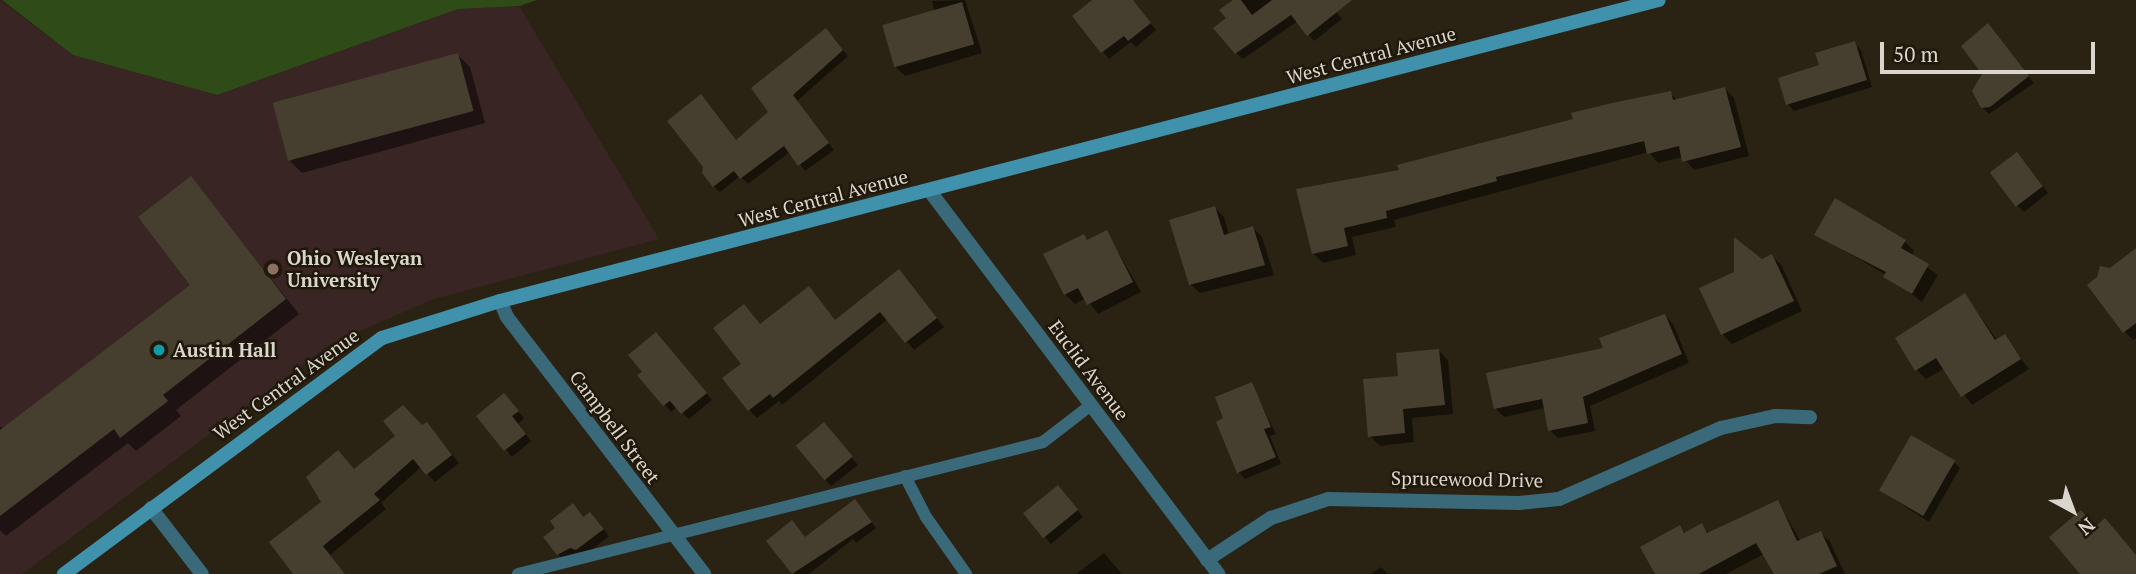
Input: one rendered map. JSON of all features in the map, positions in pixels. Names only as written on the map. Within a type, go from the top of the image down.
[{"type":"main road","name":"West Central Avenue","points":[[64,574],[382,338],[500,301],[1658,0]]},
{"type":"street","name":"Euclid Avenue","points":[[929,190],[1217,574]]},
{"type":"street","name":"Campbell Street","points":[[500,301],[507,317],[704,574]]},
{"type":"street","name":"Sprucewood Drive","points":[[1207,560],[1271,518],[1328,499],[1519,503],[1559,499],[1721,428],[1775,416],[1810,417]]},
{"type":"street","points":[[151,508],[202,574]]},
{"type":"lane","points":[[518,574],[671,533],[1043,442],[1091,405]]},
{"type":"lane","points":[[905,476],[926,517],[965,574]]},
{"type":"shaded area","name":"Ohio Wesleyan University","points":[[0,0],[73,55],[217,95],[458,9],[519,6],[659,239],[434,299],[332,343],[22,574],[0,574]]},
{"type":"green space","points":[[2,0],[537,0],[519,6],[458,9],[217,95],[73,55]]},
{"type":"building","points":[[1092,0],[1133,0],[1151,23],[1128,41],[1124,36],[1101,53],[1072,16]]},
{"type":"building","points":[[1233,0],[1241,0],[1252,15],[1272,0],[1352,0],[1307,36],[1291,15],[1235,54],[1213,28],[1226,18],[1219,10]]},
{"type":"building","points":[[962,2],[974,44],[894,67],[882,25]]},
{"type":"building","points":[[1988,23],[2029,76],[1990,107],[1981,108],[1972,91],[1982,74],[1961,46]]},
{"type":"building","points":[[826,28],[843,50],[793,95],[829,143],[798,166],[784,146],[740,179],[734,171],[713,187],[702,173],[703,167],[667,121],[701,94],[736,140],[768,112],[751,88]]},
{"type":"building","points":[[1855,41],[1867,80],[1786,105],[1778,78],[1819,65],[1815,53]]},
{"type":"building","points":[[458,53],[474,111],[288,161],[273,103]]},
{"type":"building","points":[[1725,87],[1741,147],[1682,162],[1679,146],[1647,154],[1644,141],[1496,177],[1497,181],[1386,211],[1387,218],[1344,228],[1348,246],[1312,254],[1296,189],[1399,170],[1397,165],[1573,119],[1571,113],[1612,103],[1671,91],[1673,100]]},
{"type":"building","points":[[2017,152],[2043,186],[2016,207],[1990,172]]},
{"type":"building","name":"Austin Hall","points":[[191,176],[286,299],[163,395],[168,401],[120,438],[114,429],[0,516],[0,430],[190,285],[138,217]]},
{"type":"building","points":[[1835,198],[1906,240],[1901,248],[1929,264],[1912,294],[1883,277],[1886,272],[1814,235]]},
{"type":"building","points":[[1215,206],[1224,235],[1253,226],[1265,265],[1189,285],[1169,220]]},
{"type":"building","points":[[1107,230],[1133,282],[1087,305],[1078,288],[1064,295],[1043,254],[1084,234],[1087,240]]},
{"type":"building","points":[[1734,237],[1762,259],[1772,254],[1794,301],[1721,335],[1699,288],[1734,272]]},
{"type":"building","points":[[2136,248],[2136,323],[2123,333],[2087,285],[2097,277],[2100,266],[2110,268]]},
{"type":"building","points":[[899,269],[937,318],[905,343],[880,312],[773,398],[770,394],[748,411],[722,378],[741,364],[713,328],[744,304],[760,324],[809,286],[835,320]]},
{"type":"building","points":[[1965,293],[1995,340],[2005,334],[2021,359],[1961,397],[1936,358],[1915,371],[1895,338]]},
{"type":"building","points":[[1665,314],[1682,354],[1583,397],[1588,423],[1548,431],[1542,399],[1494,409],[1486,373],[1603,348],[1599,338]]},
{"type":"building","points":[[656,332],[707,393],[681,414],[670,401],[663,406],[637,375],[642,372],[628,355]]},
{"type":"building","points":[[1439,349],[1445,405],[1403,409],[1405,433],[1368,437],[1363,379],[1398,376],[1396,353]]},
{"type":"building","points":[[1252,382],[1271,427],[1264,429],[1276,457],[1237,473],[1216,422],[1223,418],[1215,397]]},
{"type":"building","points":[[504,393],[519,411],[512,416],[526,434],[504,451],[476,416]]},
{"type":"building","points":[[403,405],[422,425],[427,422],[452,455],[426,475],[413,459],[374,494],[380,500],[323,546],[345,574],[293,574],[269,542],[321,502],[306,477],[338,450],[354,469],[395,436],[383,421]]},
{"type":"building","points":[[824,422],[853,456],[825,480],[796,446]]},
{"type":"building","points":[[1911,435],[1955,460],[1923,516],[1879,490]]},
{"type":"building","points":[[1058,485],[1078,510],[1043,538],[1023,513]]},
{"type":"building","points":[[855,499],[872,522],[792,574],[766,541],[792,520],[805,537]]},
{"type":"building","points":[[1778,500],[1797,541],[1821,531],[1837,566],[1819,574],[1774,574],[1756,543],[1699,574],[1655,574],[1640,547],[1680,525],[1684,533],[1702,523],[1707,533]]},
{"type":"building","points":[[573,503],[583,517],[590,512],[604,529],[576,550],[570,548],[557,555],[543,537],[555,528],[550,521]]},
{"type":"building","points":[[2081,510],[2095,527],[2105,518],[2136,555],[2136,574],[2080,574],[2049,537]]},
{"type":"place","name":"Ohio Wesleyan University","points":[[273,269]]},
{"type":"place","name":"Austin Hall","points":[[159,350]]}]
